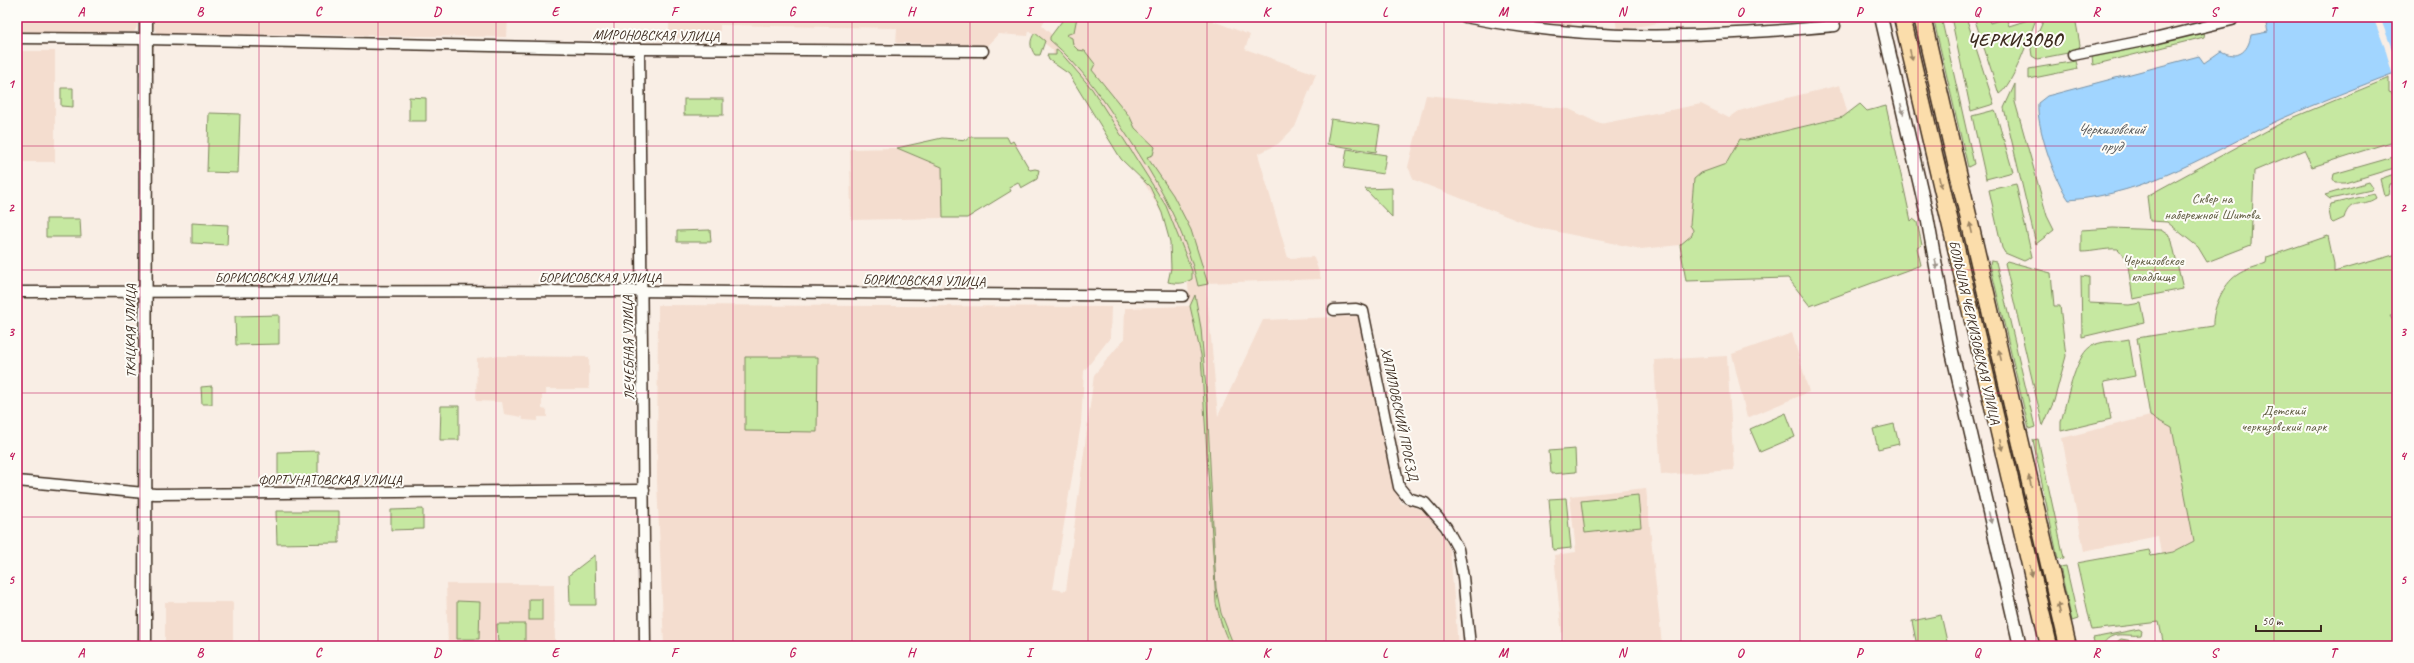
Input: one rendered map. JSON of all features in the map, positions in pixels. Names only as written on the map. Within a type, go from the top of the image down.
[{"type":"main road","name":"БОЛЬШАЯ ЧЕРКИЗОВСКАЯ УЛИЦА","points":[[1902,17],[2049,646]]},
{"type":"main road","name":"БОЛЬШАЯ ЧЕРКИЗОВСКАЯ УЛИЦА","points":[[1922,17],[2068,646]]},
{"type":"street","name":"ТКАЦКАЯ УЛИЦА","points":[[145,646],[144,493],[146,17]]},
{"type":"street","points":[[1465,17],[1511,26],[1589,35],[1704,36],[1835,26]]},
{"type":"street","points":[[1881,17],[1926,211],[1950,343],[2020,646]]},
{"type":"street","points":[[2073,55],[2158,38],[2232,20]]},
{"type":"street","name":"МИРОНОВСКАЯ УЛИЦА","points":[[17,38],[146,39],[639,49],[983,51]]},
{"type":"street","name":"ЛЕЧЕБНАЯ УЛИЦА","points":[[639,49],[646,646]]},
{"type":"street","name":"БОРИСОВСКАЯ УЛИЦА","points":[[17,292],[642,291],[1183,296]]},
{"type":"street","name":"ХАПИЛОВСКИЙ ПРОЕЗД","points":[[1334,310],[1356,309],[1364,311],[1399,486],[1408,498],[1425,503],[1446,527],[1458,549],[1463,577],[1470,646]]},
{"type":"street","name":"ФОРТУНАТОВСКАЯ УЛИЦА","points":[[17,481],[144,493],[644,490]]},
{"type":"shaded area","points":[[19,17],[137,17],[137,27],[134,32],[19,33]]},
{"type":"shaded area","points":[[152,17],[508,17],[507,37],[157,33],[152,26]]},
{"type":"shaded area","points":[[539,17],[1047,17],[1042,26],[1052,35],[1066,17],[1214,17],[1213,21],[1250,35],[1245,49],[1316,74],[1295,127],[1278,144],[1258,154],[1288,258],[1314,257],[1321,279],[1206,283],[1218,416],[1263,320],[1359,316],[1390,468],[1401,503],[1423,510],[1441,532],[1450,550],[1458,646],[664,646],[657,481],[658,305],[1111,307],[1110,338],[1084,371],[1081,424],[1053,589],[1066,591],[1094,375],[1124,339],[1125,308],[1190,306],[1187,274],[1176,238],[1091,90],[1053,57],[1053,50],[1029,31],[1028,36],[998,34],[988,45],[896,43],[897,28],[720,25],[720,31],[687,31],[686,38],[669,38],[669,22],[539,22]]},
{"type":"shaded area","points":[[1516,17],[1573,17],[1571,27]]},
{"type":"shaded area","points":[[1615,17],[1695,17],[1617,30]]},
{"type":"shaded area","points":[[17,51],[55,51],[55,162],[17,162]]},
{"type":"shaded area","points":[[1840,85],[1848,115],[1747,140],[1740,140],[1696,216],[1692,235],[1680,245],[1641,249],[1534,227],[1414,180],[1408,167],[1426,95],[1569,109],[1600,124],[1701,104],[1729,118],[1739,111]]},
{"type":"shaded area","points":[[897,148],[942,167],[943,218],[851,220],[850,149]]},
{"type":"shaded area","points":[[1792,333],[1809,392],[1747,418],[1732,354]]},
{"type":"shaded area","points":[[493,356],[589,357],[589,389],[546,389],[546,395],[542,395],[542,409],[547,410],[547,417],[538,417],[538,421],[523,420],[522,417],[504,414],[502,402],[476,401],[477,358]]},
{"type":"shaded area","points":[[1727,356],[1734,470],[1661,475],[1654,360]]},
{"type":"shaded area","points":[[2150,416],[2172,428],[2194,541],[2173,552],[2161,554],[2158,536],[2084,551],[2062,438]]},
{"type":"shaded area","points":[[1646,488],[1662,645],[1563,646],[1554,555],[1576,552],[1570,496]]},
{"type":"shaded area","points":[[446,584],[554,584],[555,646],[448,646]]},
{"type":"shaded area","points":[[165,602],[233,602],[233,641],[252,646],[165,646]]},
{"type":"green space","points":[[1065,17],[1077,17],[1074,32],[1066,35],[1072,38],[1073,45],[1078,50],[1085,51],[1095,64],[1092,70],[1130,117],[1135,128],[1155,147],[1153,155],[1147,157],[1173,195],[1191,230],[1208,284],[1198,286],[1186,245],[1178,226],[1159,188],[1138,152],[1109,108],[1082,72],[1062,50],[1050,40],[1050,37]]},
{"type":"green space","points":[[1933,17],[1941,17],[1974,164],[1968,167]]},
{"type":"green space","points":[[1951,17],[1966,17],[1994,104],[1971,111]]},
{"type":"green space","points":[[1974,17],[1988,17],[1990,23],[2006,18],[2009,26],[2031,19],[2031,17],[2037,17],[2015,71],[2010,81],[1999,94]]},
{"type":"green space","points":[[2045,17],[2075,17],[2080,45],[2078,51],[2037,59],[2032,56],[2031,49]]},
{"type":"green space","points":[[2205,31],[2204,37],[2093,65],[2092,57]]},
{"type":"green space","points":[[1035,33],[1045,41],[1040,55],[1035,55],[1031,47],[1031,41]]},
{"type":"green space","points":[[1056,50],[1060,52],[1092,89],[1166,206],[1192,271],[1192,279],[1180,283],[1168,282],[1171,268],[1170,242],[1162,213],[1150,187],[1121,159],[1069,74],[1049,60],[1047,55],[1056,55]]},
{"type":"green space","points":[[2076,61],[2078,69],[2029,79],[2029,69]]},
{"type":"green space","name":"Сквер на набережной Шитова","points":[[2389,78],[2389,92],[2397,95],[2397,140],[2312,167],[2304,150],[2254,171],[2251,245],[2207,262],[2198,247],[2167,222],[2150,221],[2147,196],[2285,121]]},
{"type":"green space","points":[[2015,84],[2015,102],[2047,216],[2054,230],[2036,244],[2004,108]]},
{"type":"green space","points":[[61,88],[73,88],[73,107],[61,106]]},
{"type":"green space","points":[[409,97],[426,98],[426,121],[409,121]]},
{"type":"green space","points":[[684,99],[723,99],[723,115],[684,115]]},
{"type":"green space","points":[[1860,104],[1867,111],[1886,106],[1911,221],[1913,219],[1917,222],[1922,245],[1917,248],[1921,265],[1810,306],[1788,278],[1686,281],[1680,245],[1692,235],[1693,230],[1690,225],[1694,179],[1701,173],[1726,164],[1740,139],[1747,140],[1843,117]]},
{"type":"green space","points":[[1995,110],[2013,172],[1986,179],[1972,116]]},
{"type":"green space","points":[[209,113],[240,114],[238,173],[207,172]]},
{"type":"green space","points":[[1331,119],[1380,126],[1376,152],[1327,144]]},
{"type":"green space","points":[[968,137],[1007,137],[1010,143],[1013,141],[1030,170],[1039,170],[1037,179],[1021,188],[1018,182],[1009,187],[1011,191],[967,218],[943,218],[942,167],[897,148],[942,138],[968,140]]},
{"type":"green space","points":[[1347,149],[1386,155],[1383,174],[1344,168]]},
{"type":"green space","points":[[2397,156],[2397,167],[2345,183],[2336,183],[2333,179],[2334,174]]},
{"type":"green space","points":[[2397,173],[2397,183],[2390,184],[2388,194],[2384,195],[2380,179]]},
{"type":"green space","points":[[2369,182],[2373,188],[2371,190],[2330,199],[2325,195]]},
{"type":"green space","points":[[2016,184],[2032,257],[2024,261],[2005,253],[2002,248],[1989,190]]},
{"type":"green space","points":[[1392,188],[1392,217],[1365,189]]},
{"type":"green space","points":[[2374,194],[2376,198],[2366,203],[2357,204],[2349,208],[2344,218],[2333,223],[2331,221],[2329,211],[2331,204]]},
{"type":"green space","points":[[46,219],[80,219],[81,237],[46,237]]},
{"type":"green space","points":[[192,223],[228,225],[227,245],[192,243]]},
{"type":"green space","name":"Черкизовское кладбище","points":[[2113,228],[2161,230],[2171,237],[2183,289],[2133,299],[2127,259],[2118,249],[2081,252],[2081,230]]},
{"type":"green space","points":[[710,230],[711,242],[677,242],[677,231]]},
{"type":"green space","name":"Детский черкизовский парк","points":[[2328,236],[2334,264],[2334,272],[2397,254],[2397,314],[2390,316],[2397,327],[2397,646],[2164,646],[2159,622],[2092,630],[2077,563],[2149,550],[2151,556],[2173,552],[2194,541],[2172,428],[2150,416],[2137,338],[2213,326],[2214,313],[2219,298],[2227,285],[2237,275],[2266,263],[2267,257]]},
{"type":"green space","points":[[1991,261],[1996,262],[2035,427],[2029,429],[1990,264]]},
{"type":"green space","points":[[2007,261],[2051,273],[2054,306],[2060,306],[2066,356],[2054,401],[2043,426],[2005,263]]},
{"type":"green space","name":"Черкизовское кладбище","points":[[2081,276],[2089,277],[2089,303],[2129,305],[2141,303],[2145,322],[2082,337]]},
{"type":"green space","points":[[1195,295],[1201,328],[1207,401],[1216,588],[1221,613],[1234,646],[1225,634],[1216,603],[1201,355],[1190,306]]},
{"type":"green space","points":[[279,315],[279,344],[236,345],[235,316]]},
{"type":"green space","points":[[2129,339],[2135,376],[2104,382],[2111,419],[2061,431],[2061,422],[2072,382],[2080,360],[2085,352],[2090,347],[2099,343]]},
{"type":"green space","points":[[745,357],[818,357],[817,432],[745,431]]},
{"type":"green space","points":[[212,386],[212,404],[202,404],[201,387]]},
{"type":"green space","points":[[441,406],[459,406],[459,440],[440,440]]},
{"type":"green space","points":[[1786,413],[1795,437],[1760,452],[1750,429]]},
{"type":"green space","points":[[1894,424],[1899,444],[1878,449],[1873,429]]},
{"type":"green space","points":[[2038,439],[2064,558],[2058,559],[2033,440]]},
{"type":"green space","points":[[1575,449],[1576,472],[1551,474],[1549,451]]},
{"type":"green space","points":[[318,451],[318,481],[278,481],[278,452]]},
{"type":"green space","points":[[1638,495],[1641,527],[1585,533],[1581,501]]},
{"type":"green space","points":[[1566,498],[1571,548],[1553,550],[1549,499]]},
{"type":"green space","points":[[423,509],[423,529],[391,530],[391,510]]},
{"type":"green space","points":[[276,511],[339,511],[339,543],[277,544]]},
{"type":"green space","points":[[595,555],[596,605],[570,605],[569,575]]},
{"type":"green space","points":[[2066,566],[2078,619],[2072,621],[2060,567]]},
{"type":"green space","points":[[529,599],[542,599],[542,620],[529,620]]},
{"type":"green space","points":[[457,601],[480,602],[479,639],[457,639]]},
{"type":"green space","points":[[1941,615],[1948,646],[1917,646],[1912,621]]},
{"type":"green space","points":[[497,624],[525,624],[525,643],[498,643]]},
{"type":"green space","points":[[2139,629],[2142,631],[2141,635],[2114,636],[2110,637],[2102,646],[2095,646],[2093,638]]},
{"type":"green space","points":[[2121,639],[2138,642],[2139,646],[2111,646]]},
{"type":"water","name":"Черкизовский пруд","points":[[2283,17],[2397,17],[2397,72],[2281,119],[2204,158],[2153,180],[2098,196],[2069,200],[2058,180],[2043,139],[2038,113],[2038,103],[2047,96],[2199,56],[2204,63],[2221,51],[2227,54],[2237,55],[2247,46],[2251,35],[2268,32],[2266,24]]},
{"type":"pier","points":[[2373,17],[2380,17],[2397,63],[2397,74],[2393,76],[2385,48]]},
{"type":"district","name":"ЧЕРКИЗОВО","points":[[2015,40]]}]
